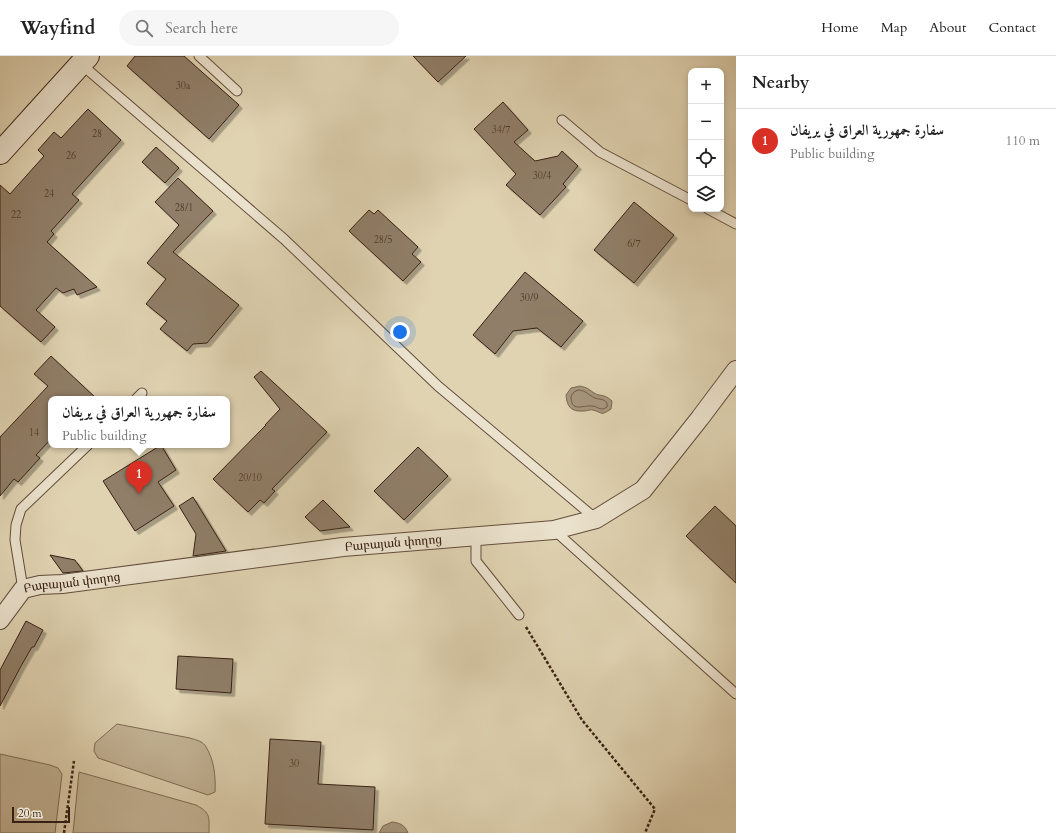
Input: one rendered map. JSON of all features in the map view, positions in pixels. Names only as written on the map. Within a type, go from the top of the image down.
[{"type":"street","points":[[0,153],[84,60]]},
{"type":"street","name":"Բաբայան փողոց","points":[[0,620],[23,589],[343,547],[554,530],[596,519],[643,490],[736,370]]},
{"type":"lane","points":[[199,56],[237,91]]},
{"type":"lane","points":[[84,60],[284,239],[438,386],[596,519]]},
{"type":"lane","points":[[562,120],[600,152],[688,198]]},
{"type":"lane","points":[[714,212],[736,224]]},
{"type":"lane","points":[[23,589],[15,540],[16,525],[21,509],[85,448]]},
{"type":"lane","points":[[554,530],[736,694]]},
{"type":"lane","points":[[476,536],[476,562],[519,615]]},
{"type":"path","points":[[519,615],[582,720],[655,809],[645,833]]},
{"type":"path","points":[[64,833],[74,761]]},
{"type":"shaded area","points":[[117,724],[190,738],[203,743],[209,752],[213,763],[215,792],[208,795],[98,758],[94,751],[95,743]]},
{"type":"shaded area","points":[[0,754],[58,768],[62,774],[55,833],[0,833]]},
{"type":"shaded area","points":[[79,772],[196,805],[207,813],[209,833],[73,833]]},
{"type":"water","points":[[580,386],[612,401],[611,409],[605,413],[602,413],[592,410],[576,411],[570,408],[567,403],[566,395],[571,388]]},
{"type":"water","points":[[392,822],[402,825],[408,833],[379,833],[383,826]]},
{"type":"building","points":[[135,56],[184,56],[239,105],[209,139],[127,66]]},
{"type":"building","points":[[413,56],[466,56],[438,82]]},
{"type":"building","points":[[503,102],[528,130],[514,142],[535,161],[558,156],[562,151],[578,166],[563,184],[566,187],[540,215],[506,185],[516,174],[474,129]]},
{"type":"building","points":[[88,109],[121,140],[72,194],[79,200],[51,231],[54,234],[47,242],[97,287],[77,295],[74,289],[63,293],[56,288],[36,310],[55,327],[41,342],[0,306],[0,185],[10,194],[44,156],[38,150],[54,132],[61,138]]},
{"type":"building","points":[[156,147],[179,168],[165,183],[142,162]]},
{"type":"building","points":[[178,178],[213,211],[173,252],[239,305],[207,343],[193,344],[187,351],[160,329],[167,321],[146,304],[166,279],[147,263],[179,225],[155,202]]},
{"type":"building","points":[[634,202],[674,235],[634,283],[594,250]]},
{"type":"building","points":[[369,210],[374,214],[378,210],[418,247],[412,254],[421,262],[403,281],[349,231]]},
{"type":"building","points":[[525,272],[583,321],[561,347],[537,328],[513,331],[495,354],[473,335]]},
{"type":"building","points":[[51,356],[94,396],[48,396],[48,442],[36,455],[40,458],[18,482],[14,479],[0,496],[0,437],[48,386],[34,374]]},
{"type":"building","points":[[261,371],[327,432],[272,489],[275,491],[264,503],[260,500],[248,512],[213,479],[280,409],[254,377]]},
{"type":"building","points":[[418,447],[448,476],[404,520],[374,491]]},
{"type":"building","points":[[156,448],[163,448],[176,470],[158,482],[174,506],[135,531],[103,481]]},
{"type":"building","points":[[193,497],[226,551],[193,556],[196,534],[179,506]]},
{"type":"building","points":[[323,500],[350,527],[320,531],[305,517]]},
{"type":"building","points":[[715,506],[736,526],[736,583],[686,536]]},
{"type":"building","points":[[50,555],[75,560],[83,571],[63,573]]},
{"type":"building","points":[[26,621],[43,630],[21,666],[0,706],[0,670]]},
{"type":"building","points":[[178,656],[233,659],[231,693],[176,689]]},
{"type":"building","points":[[270,739],[321,742],[318,784],[375,787],[373,830],[265,824]]},
{"type":"place","name":"سفارة جمهورية العراق في يريفان","points":[[139,494]]}]
